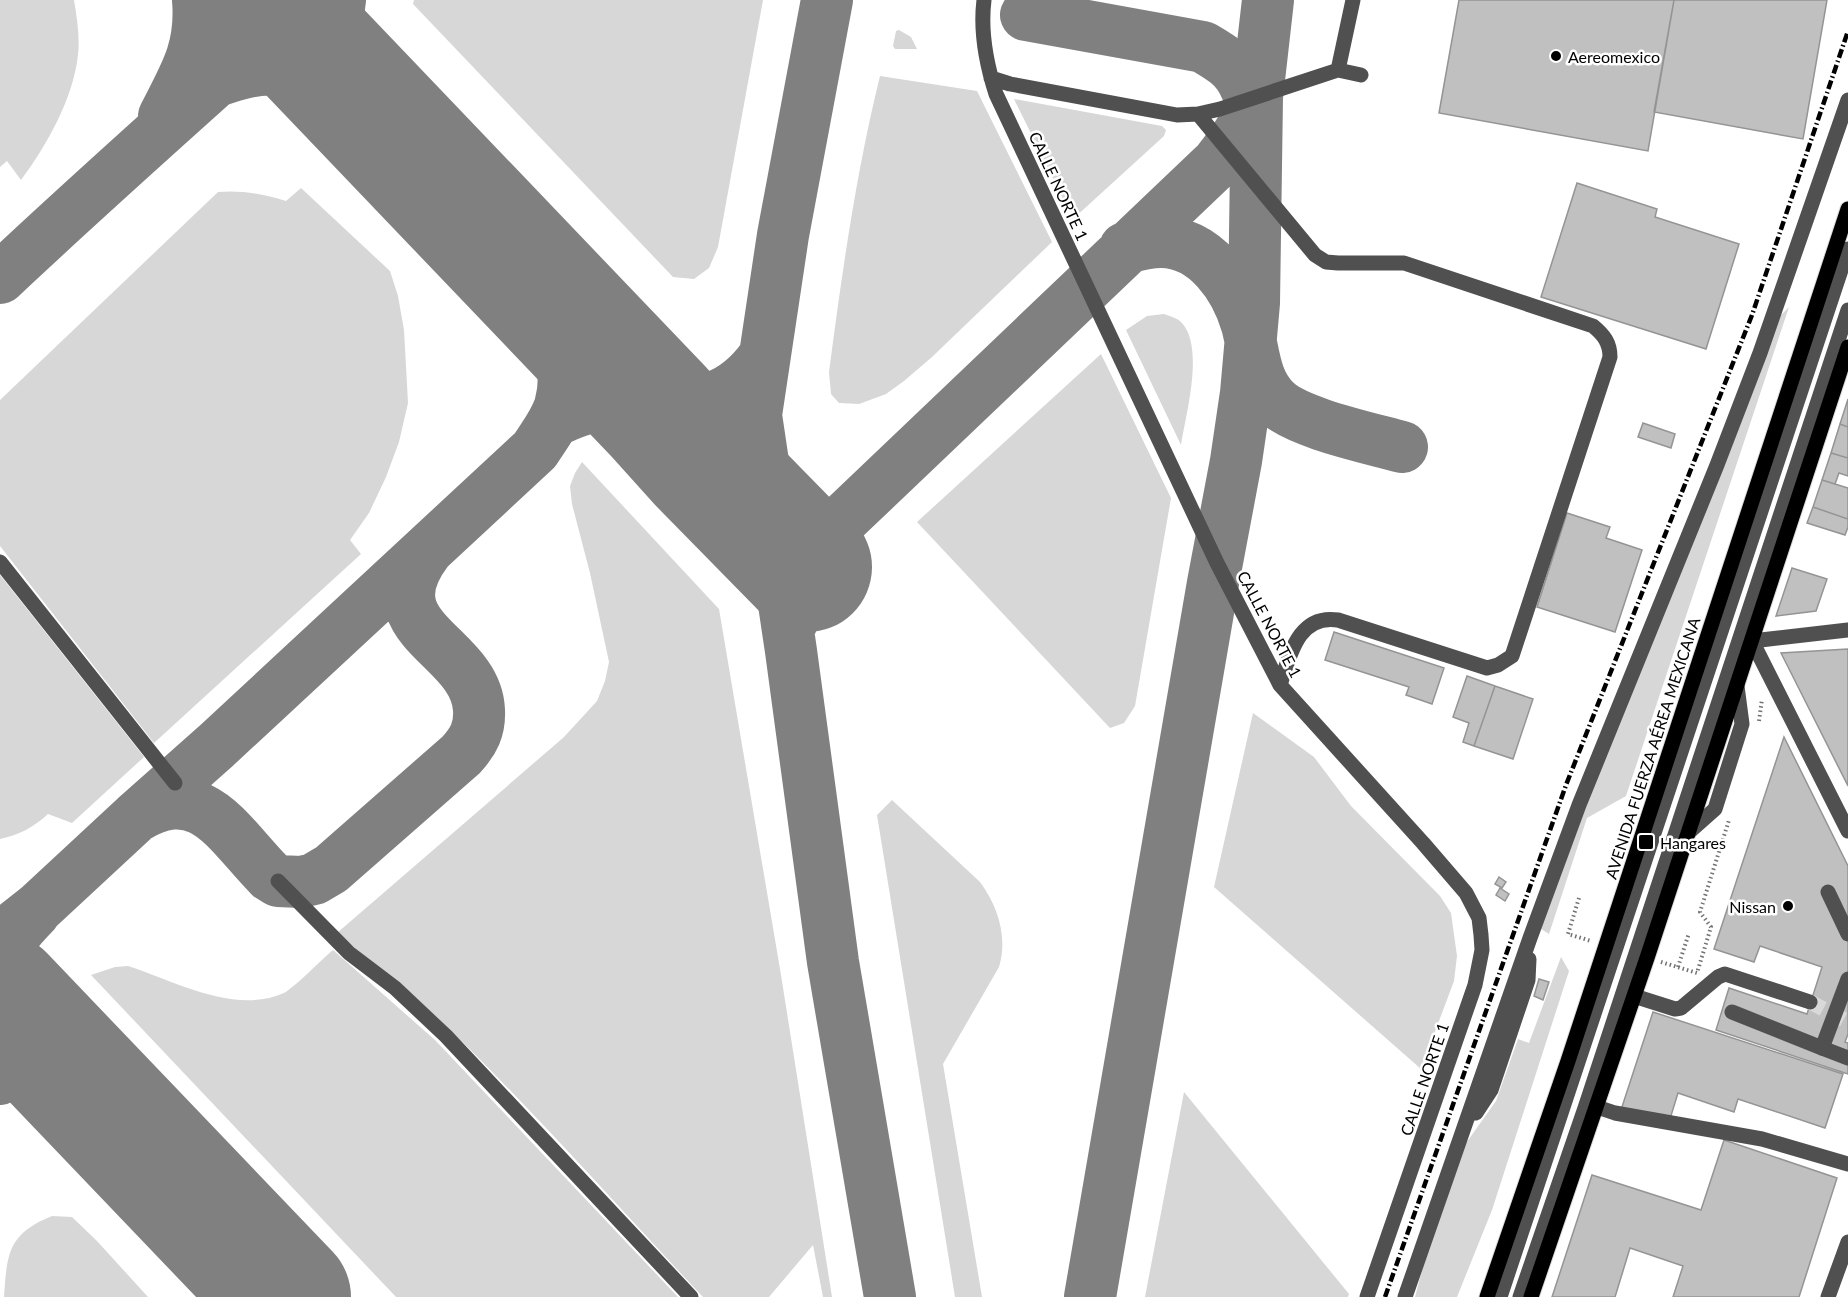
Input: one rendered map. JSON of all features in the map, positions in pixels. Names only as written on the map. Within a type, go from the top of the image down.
[{"type":"main road","name":"AVENIDA FUERZA AÉREA MEXICANA","points":[[1487,1297],[1606,945],[1848,209]]},
{"type":"main road","points":[[1531,1297],[1634,996],[1848,347]]},
{"type":"street","name":"CALLE NORTE 1","points":[[984,0],[982,21],[991,78],[996,94],[1197,520],[1280,685],[1466,893],[1479,918],[1482,950],[1474,985],[1367,1297]]},
{"type":"street","points":[[1338,70],[1353,0]]},
{"type":"street","points":[[991,78],[1011,84],[1177,115],[1198,114],[1230,106],[1338,70],[1360,75]]},
{"type":"street","points":[[1405,1297],[1530,938],[1579,805],[1713,476],[1760,353],[1848,100]]},
{"type":"street","points":[[1198,114],[1315,255],[1326,261],[1338,263],[1404,263],[1593,326],[1603,334],[1610,350],[1512,656],[1498,665],[1486,668],[1338,620],[1324,619],[1311,624],[1302,632],[1280,685]]},
{"type":"street","points":[[1500,1297],[1848,249]]},
{"type":"street","points":[[1520,1297],[1585,1108],[1848,310]]},
{"type":"street","points":[[0,562],[175,783]]},
{"type":"street","points":[[1848,630],[1752,641],[1848,831]]},
{"type":"street","points":[[278,881],[349,953],[395,988],[446,1036],[691,1297]]},
{"type":"street","points":[[1828,892],[1848,934]]},
{"type":"street","points":[[1634,996],[1675,1009],[1681,1008],[1718,976],[1725,974],[1810,1002]]},
{"type":"street","points":[[1822,1048],[1848,979]]},
{"type":"street","points":[[1732,1012],[1848,1058]]},
{"type":"street","points":[[1596,1107],[1615,1113],[1762,1139],[1848,1164]]},
{"type":"street","points":[[1828,1297],[1848,1242]]},
{"type":"path","points":[[1758,722],[1762,711],[1763,692]]},
{"type":"path","points":[[1689,933],[1678,967],[1698,973],[1711,927],[1700,912],[1731,812]]},
{"type":"path","points":[[1579,898],[1568,934],[1606,945]]},
{"type":"shaded area","points":[[0,0],[74,0],[77,21],[78,55],[71,88],[49,137],[21,180],[7,161],[0,167]]},
{"type":"shaded area","points":[[414,0],[763,0],[718,247],[709,268],[694,279],[673,277],[413,4]]},
{"type":"shaded area","points":[[899,30],[911,37],[917,49],[895,49],[893,46],[896,31]]},
{"type":"shaded area","points":[[880,76],[977,91],[1052,242],[904,381],[886,394],[859,404],[839,403],[831,394],[829,372],[857,186]]},
{"type":"shaded area","points":[[1014,99],[1162,126],[1166,130],[1164,136],[1073,219]]},
{"type":"shaded area","points":[[301,188],[390,271],[398,296],[404,330],[408,403],[399,442],[369,513],[350,540],[361,554],[154,743],[0,546],[0,400],[218,192],[252,193],[286,201]]},
{"type":"shaded area","points":[[1789,307],[1626,796],[1587,818],[1549,934],[1538,927],[1775,321]]},
{"type":"shaded area","points":[[1164,314],[1181,322],[1188,333],[1192,347],[1190,399],[1181,445],[1126,330],[1147,316]]},
{"type":"shaded area","points":[[1101,354],[1171,498],[1135,706],[1124,723],[1110,728],[917,522]]},
{"type":"shaded area","points":[[582,462],[719,609],[781,975],[832,1297],[823,1297],[813,1245],[769,1297],[703,1297],[544,1125],[445,1025],[337,933],[564,737],[597,701],[609,662],[572,504],[570,486]]},
{"type":"shaded area","points":[[0,575],[144,757],[72,823],[48,814],[26,830],[0,839]]},
{"type":"shaded area","points":[[1253,713],[1314,757],[1351,806],[1440,896],[1451,913],[1457,956],[1454,981],[1421,1069],[1214,887]]},
{"type":"shaded area","points":[[892,800],[980,882],[992,901],[1002,934],[1002,956],[999,967],[943,1064],[982,1297],[955,1297],[877,815]]},
{"type":"shaded area","points":[[333,950],[435,1040],[678,1297],[396,1297],[91,975],[115,967],[128,966],[185,987],[225,998],[265,999],[289,990]]},
{"type":"shaded area","points":[[1561,957],[1569,971],[1492,1210],[1457,1297],[1415,1297],[1435,1221],[1459,1153],[1496,1101],[1518,1039],[1529,1043]]},
{"type":"shaded area","points":[[1184,1092],[1349,1294],[1348,1297],[1145,1297]]},
{"type":"shaded area","points":[[52,1216],[72,1217],[148,1297],[4,1297],[9,1257],[18,1238],[26,1230]]},
{"type":"building","name":"Aereomexico","points":[[1459,0],[1674,0],[1648,151],[1439,113]]},
{"type":"building","points":[[1674,0],[1827,0],[1803,139],[1654,112]]},
{"type":"building","points":[[1577,183],[1657,209],[1655,217],[1739,244],[1706,349],[1541,297]]},
{"type":"building","points":[[1848,399],[1848,427],[1840,424]]},
{"type":"building","points":[[1643,423],[1675,434],[1671,448],[1638,437]]},
{"type":"building","points":[[1840,424],[1848,427],[1848,458],[1831,453]]},
{"type":"building","points":[[1831,453],[1848,458],[1848,476],[1839,473],[1835,484],[1822,480]]},
{"type":"building","points":[[1822,480],[1848,488],[1848,519],[1813,507]]},
{"type":"building","points":[[1813,507],[1848,519],[1845,535],[1807,523]]},
{"type":"building","points":[[1567,513],[1610,527],[1606,538],[1642,550],[1615,632],[1537,607]]},
{"type":"building","points":[[1792,568],[1827,579],[1816,611],[1776,616]]},
{"type":"building","points":[[1334,632],[1444,668],[1432,704],[1406,695],[1409,687],[1325,660]]},
{"type":"building","points":[[1848,649],[1848,786],[1781,653]]},
{"type":"building","points":[[1467,676],[1495,686],[1474,746],[1463,742],[1469,723],[1453,717]]},
{"type":"building","points":[[1495,686],[1533,699],[1513,759],[1474,746]]},
{"type":"building","name":"Nissan","points":[[1784,737],[1848,866],[1848,1034],[1845,1042],[1848,1043],[1848,1074],[1716,1030],[1729,988],[1807,1014],[1822,967],[1760,946],[1754,962],[1714,949]]},
{"type":"building","points":[[1499,877],[1506,882],[1502,888],[1495,884]]},
{"type":"building","points":[[1500,888],[1509,894],[1505,901],[1496,895]]},
{"type":"building","points":[[1539,979],[1549,982],[1543,1000],[1534,996]]},
{"type":"building","points":[[1653,1012],[1843,1074],[1825,1128],[1738,1099],[1734,1112],[1678,1093],[1670,1119],[1621,1110]]},
{"type":"building","points":[[1724,1140],[1837,1178],[1799,1297],[1673,1297],[1683,1266],[1630,1248],[1615,1297],[1552,1297],[1592,1175],[1701,1210]]},
{"type":"taxiway","points":[[164,116],[185,74],[195,47],[199,17],[198,0]]},
{"type":"taxiway","points":[[0,278],[307,0]]},
{"type":"taxiway","points":[[340,0],[338,33],[344,61],[357,87],[376,113]]},
{"type":"taxiway","points":[[827,0],[783,235],[756,415],[833,962],[890,1297]]},
{"type":"taxiway","points":[[1090,1297],[1246,393],[1254,303],[1257,97],[1268,0]]},
{"type":"taxiway","points":[[1026,15],[1203,47],[1233,68],[1243,81],[1250,99]]},
{"type":"taxiway","points":[[216,81],[270,69],[291,71],[329,87],[347,98],[396,138]]},
{"type":"taxiway","points":[[792,622],[797,595],[806,571],[819,548],[836,526],[1218,162],[1240,131],[1254,97]]},
{"type":"taxiway","points":[[1125,248],[1161,242],[1177,244],[1205,258],[1217,269],[1235,296],[1247,325],[1259,375],[1275,401],[1285,409],[1316,423],[1402,447]]},
{"type":"taxiway","points":[[0,938],[39,907],[216,746],[535,450],[560,406],[564,378],[563,363],[553,320],[541,295],[522,268]]},
{"type":"taxiway","points":[[615,367],[654,393],[670,399],[700,401],[714,397],[741,382],[763,358]]},
{"type":"taxiway","points":[[553,422],[574,412],[608,404],[631,405],[652,413],[717,477],[740,507],[767,557]]},
{"type":"taxiway","points":[[136,817],[159,806],[179,803],[196,807],[227,828],[270,876],[278,881],[301,882],[314,879],[331,869],[461,755],[473,740],[477,729],[479,710],[473,688],[461,669],[416,619],[409,600],[412,578],[427,551]]},
{"type":"taxiway","points":[[35,912],[15,934],[7,949],[7,968],[13,988],[35,1027],[90,1093]]},
{"type":"taxiway","points":[[0,1079],[11,1074],[35,1072],[58,1078],[90,1093]]},
{"type":"runway","points":[[265,0],[658,411],[703,461],[807,567]]},
{"type":"runway","points":[[0,998],[286,1297]]},
{"type":"tunnel","points":[[1810,1002],[1848,1022]]},
{"type":"railway","points":[[1385,1297],[1566,785],[1752,315],[1848,31]]},
{"type":"place","name":"Aereomexico","points":[[1556,56]]},
{"type":"place","name":"Hangares","points":[[1646,842]]},
{"type":"place","name":"Nissan","points":[[1788,906]]}]
